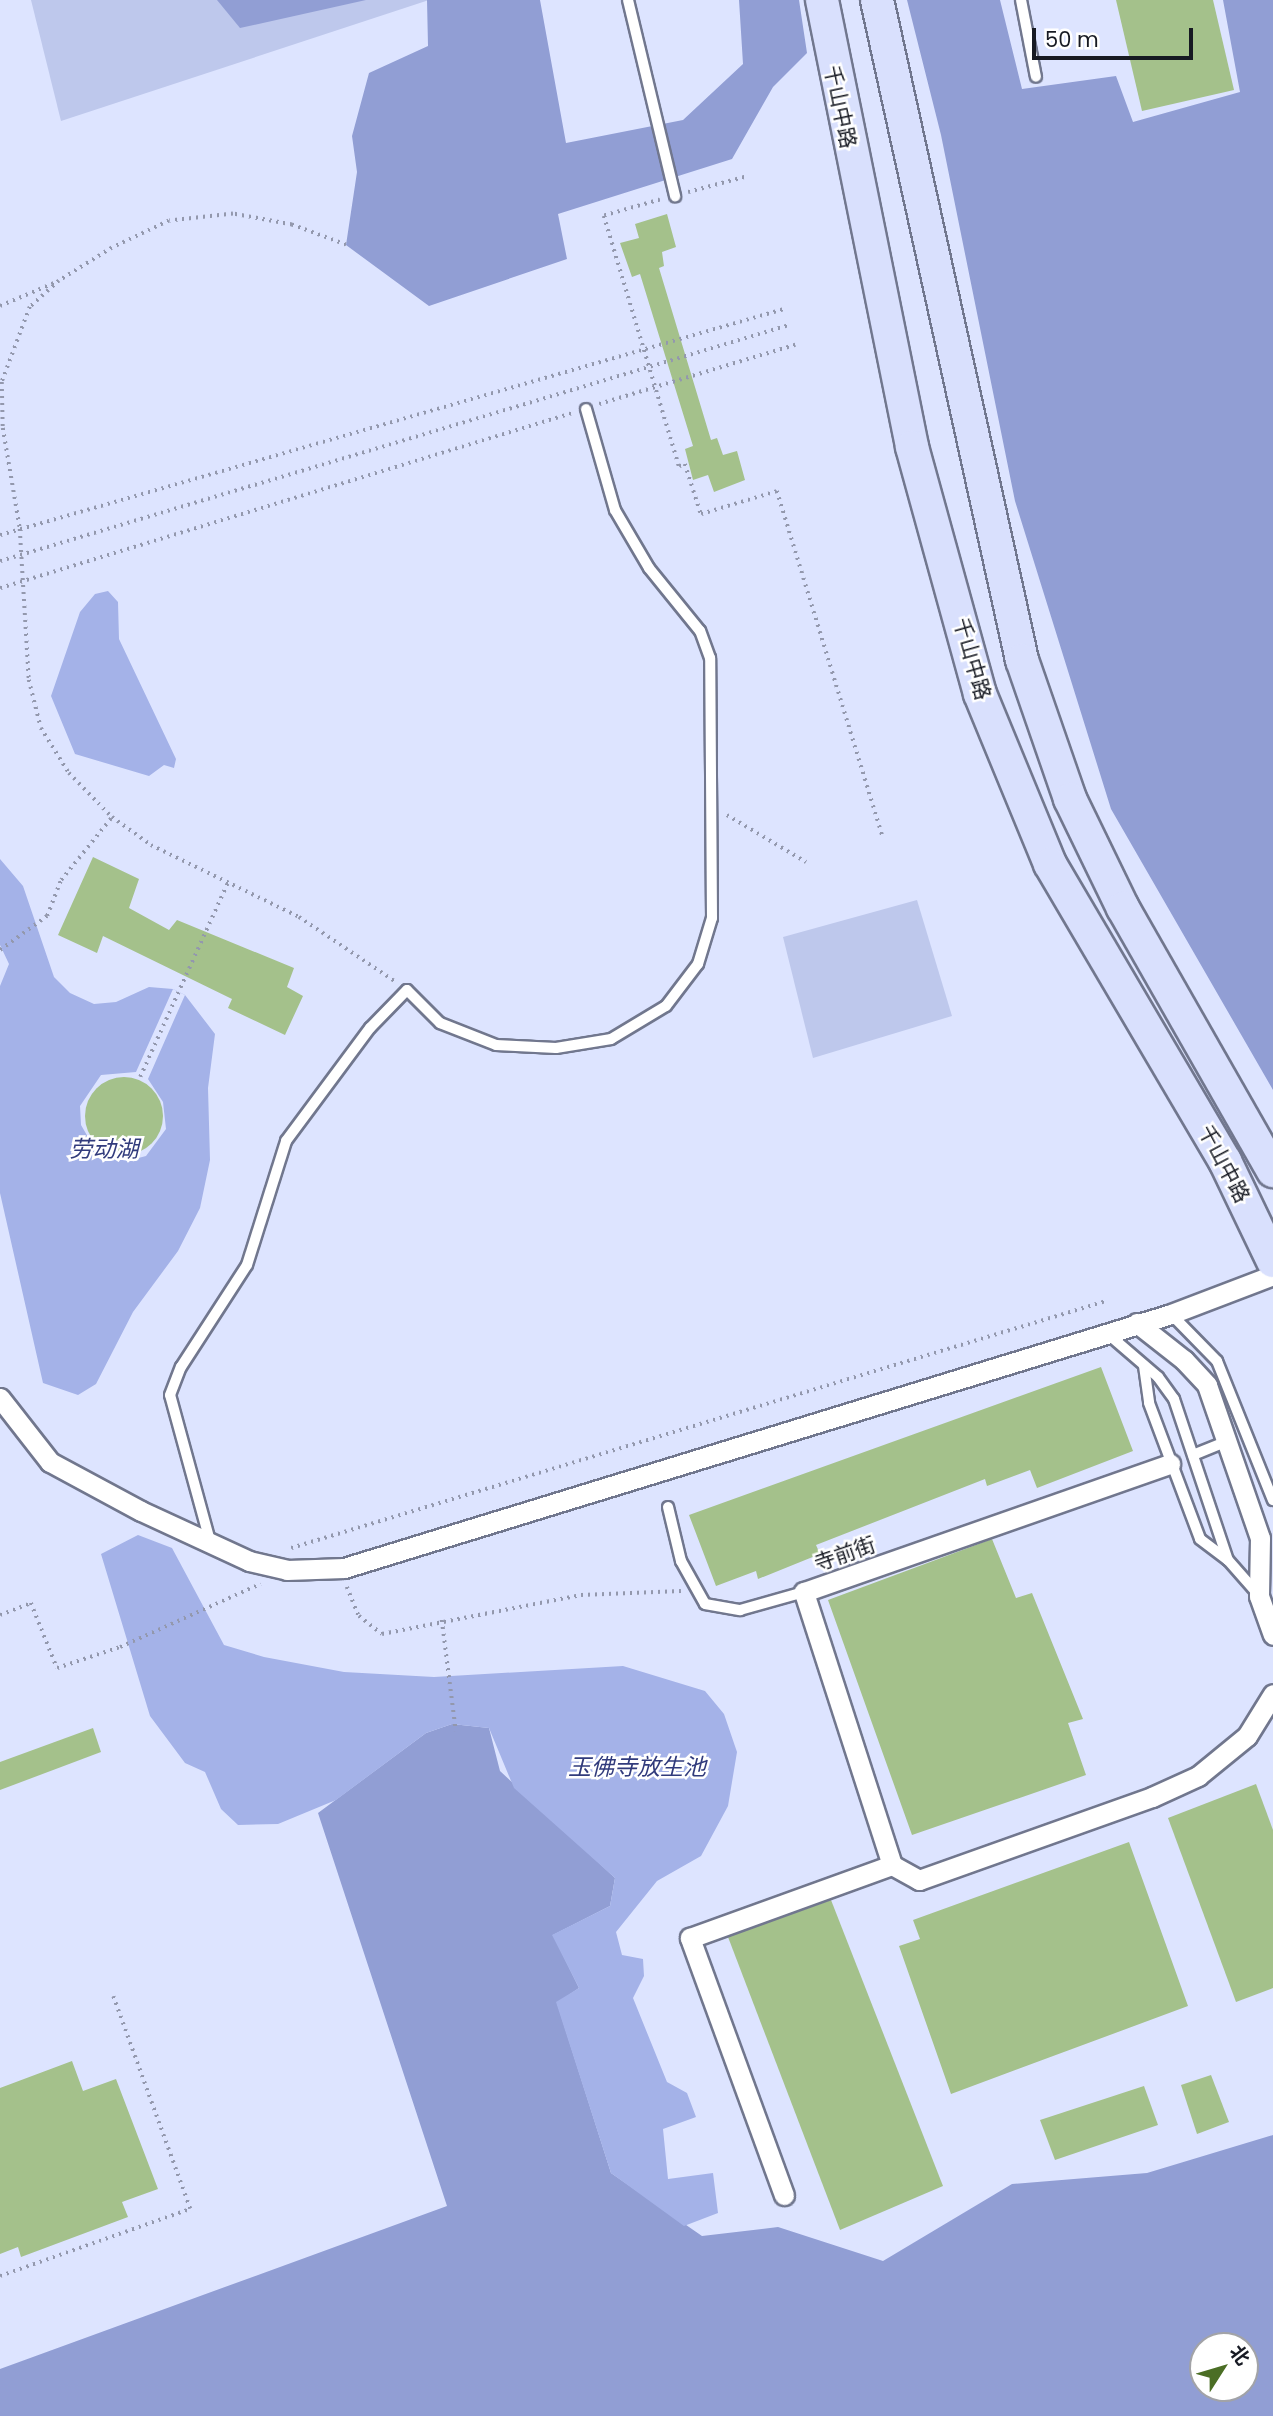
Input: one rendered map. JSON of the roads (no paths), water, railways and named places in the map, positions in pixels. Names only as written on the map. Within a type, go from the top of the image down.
[{"type":"main road","name":"千山中路","points":[[821,0],[912,447],[980,694],[1050,864],[1225,1161],[1273,1261]]},
{"type":"main road","name":"千山中路","points":[[877,0],[1022,660],[1070,799],[1105,872],[1272,1168]]},
{"type":"street","points":[[0,1398],[50,1462],[249,1561],[287,1570],[344,1568],[1105,1332],[1171,1314],[1273,1275]]},
{"type":"street","points":[[1137,1323],[1185,1360],[1206,1385],[1260,1538],[1272,1632]]},
{"type":"street","name":"寺前街","points":[[892,1865],[804,1592],[1170,1464]]},
{"type":"street","points":[[784,2195],[690,1938],[892,1865],[919,1880],[1152,1797],[1198,1776],[1247,1736],[1273,1694]]},
{"type":"lane","points":[[628,0],[675,196]]},
{"type":"lane","points":[[1021,0],[1035,77]]},
{"type":"lane","points":[[210,1541],[170,1395],[181,1367],[247,1265],[286,1141],[370,1028],[407,990],[440,1023],[496,1045],[556,1048],[611,1039],[666,1006],[698,964],[712,918],[710,658],[700,631],[649,568],[615,510],[586,409]]},
{"type":"lane","points":[[1171,1314],[1217,1361],[1273,1500]]},
{"type":"lane","points":[[1105,1332],[1144,1366],[1174,1399],[1228,1560]]},
{"type":"lane","points":[[1144,1366],[1149,1403],[1200,1539],[1266,1593]]},
{"type":"lane","points":[[1193,1455],[1226,1442]]},
{"type":"lane","points":[[668,1507],[693,1591],[705,1604],[740,1610],[804,1592]]},
{"type":"water","points":[[108,591],[118,602],[119,639],[176,759],[174,768],[164,765],[149,776],[75,754],[51,696],[80,612],[95,594]]},
{"type":"water","name":"劳动湖","points":[[0,859],[23,886],[54,977],[70,993],[94,1004],[116,1002],[149,987],[173,989],[185,995],[215,1034],[208,1088],[210,1160],[200,1208],[178,1251],[133,1312],[96,1384],[78,1395],[43,1383],[0,1193],[0,986],[9,964],[0,945]]},
{"type":"water","name":"玉佛寺放生池","points":[[138,1535],[172,1548],[224,1645],[264,1657],[344,1672],[434,1677],[623,1666],[705,1691],[724,1714],[737,1752],[728,1806],[701,1856],[657,1881],[616,1932],[622,1955],[643,1959],[644,1976],[633,1998],[667,2082],[687,2093],[696,2117],[663,2129],[668,2179],[713,2173],[718,2213],[684,2226],[611,2173],[556,2002],[579,1988],[552,1935],[610,1906],[615,1878],[514,1788],[489,1728],[452,1724],[426,1733],[336,1800],[278,1824],[238,1825],[221,1809],[205,1772],[185,1763],[150,1716],[101,1554]]}]
